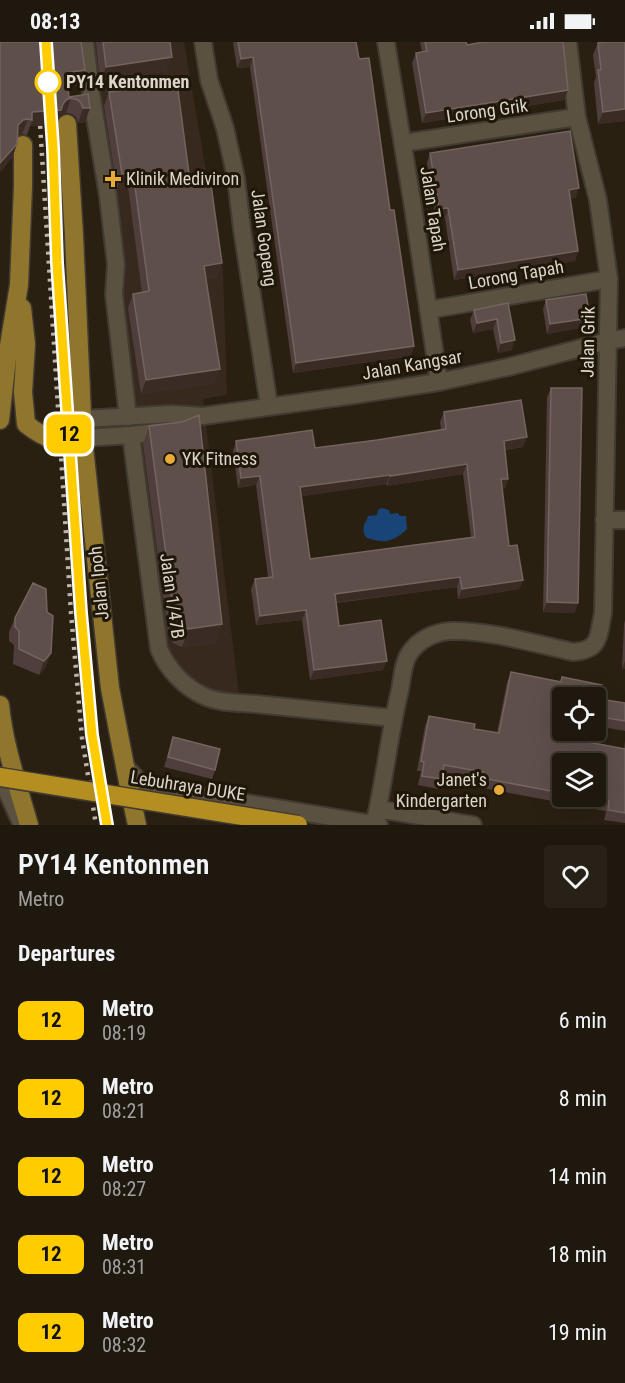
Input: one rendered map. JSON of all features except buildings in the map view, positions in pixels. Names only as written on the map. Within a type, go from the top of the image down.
[{"type":"highway","name":"Lebuhraya DUKE","points":[[0,776],[297,825]]},
{"type":"main road","name":"Jalan Ipoh","points":[[67,124],[83,438],[110,688],[137,825]]},
{"type":"main road","points":[[0,420],[19,285],[23,145]]},
{"type":"main road","points":[[19,285],[26,344],[23,392],[26,424],[40,435],[64,441],[83,438]]},
{"type":"main road","points":[[0,705],[12,763],[29,825]]},
{"type":"street","points":[[85,42],[116,265],[114,294],[128,417]]},
{"type":"street","name":"Jalan Gopeng","points":[[203,42],[209,80],[225,128],[236,178],[269,406]]},
{"type":"street","name":"Jalan Tapah","points":[[386,42],[439,382]]},
{"type":"street","name":"Jalan Grik","points":[[393,718],[408,656],[419,642],[432,635],[450,631],[481,632],[573,652],[586,651],[594,645],[597,638],[603,613],[609,279],[598,200],[577,117],[568,42]]},
{"type":"street","name":"Lorong Grik","points":[[403,143],[577,117]]},
{"type":"street","name":"Lorong Tapah","points":[[428,310],[609,279]]},
{"type":"street","name":"Jalan Kangsar","points":[[82,419],[172,414],[202,416],[439,382],[625,338]]},
{"type":"street","name":"Jalan Kangsar","points":[[83,438],[174,430],[202,416]]},
{"type":"street","name":"Jalan 1/47B","points":[[131,435],[159,649],[166,664],[194,691],[218,701],[393,718]]},
{"type":"street","points":[[604,520],[625,520]]},
{"type":"street","points":[[376,821],[393,718]]},
{"type":"street","points":[[124,765],[138,781],[150,788],[376,821],[473,825]]},
{"type":"street","points":[[0,776],[22,825]]},
{"type":"shaded area","points":[[85,42],[184,42],[223,271],[227,395],[203,399],[239,695],[207,692],[155,654]]},
{"type":"water","points":[[382,508],[389,510],[390,514],[398,513],[400,516],[406,516],[407,529],[399,536],[386,541],[367,538],[364,535],[364,524],[368,516],[377,515],[378,510]]},
{"type":"railway","points":[[39,108],[71,613],[82,738],[96,825]]},
{"type":"railway","points":[[50,108],[57,263],[81,613],[92,734],[108,825]]},
{"type":"metro line","name":"12","points":[[46,42],[57,263],[81,613],[92,735],[107,825]]},
{"type":"place","name":"PY14 Kentonmen","points":[[48,82]]},
{"type":"place","name":"Klinik Mediviron","points":[[113,179]]},
{"type":"place","name":"YK Fitness","points":[[170,459]]},
{"type":"place","name":"Janet's Kindergarten","points":[[499,790]]}]
